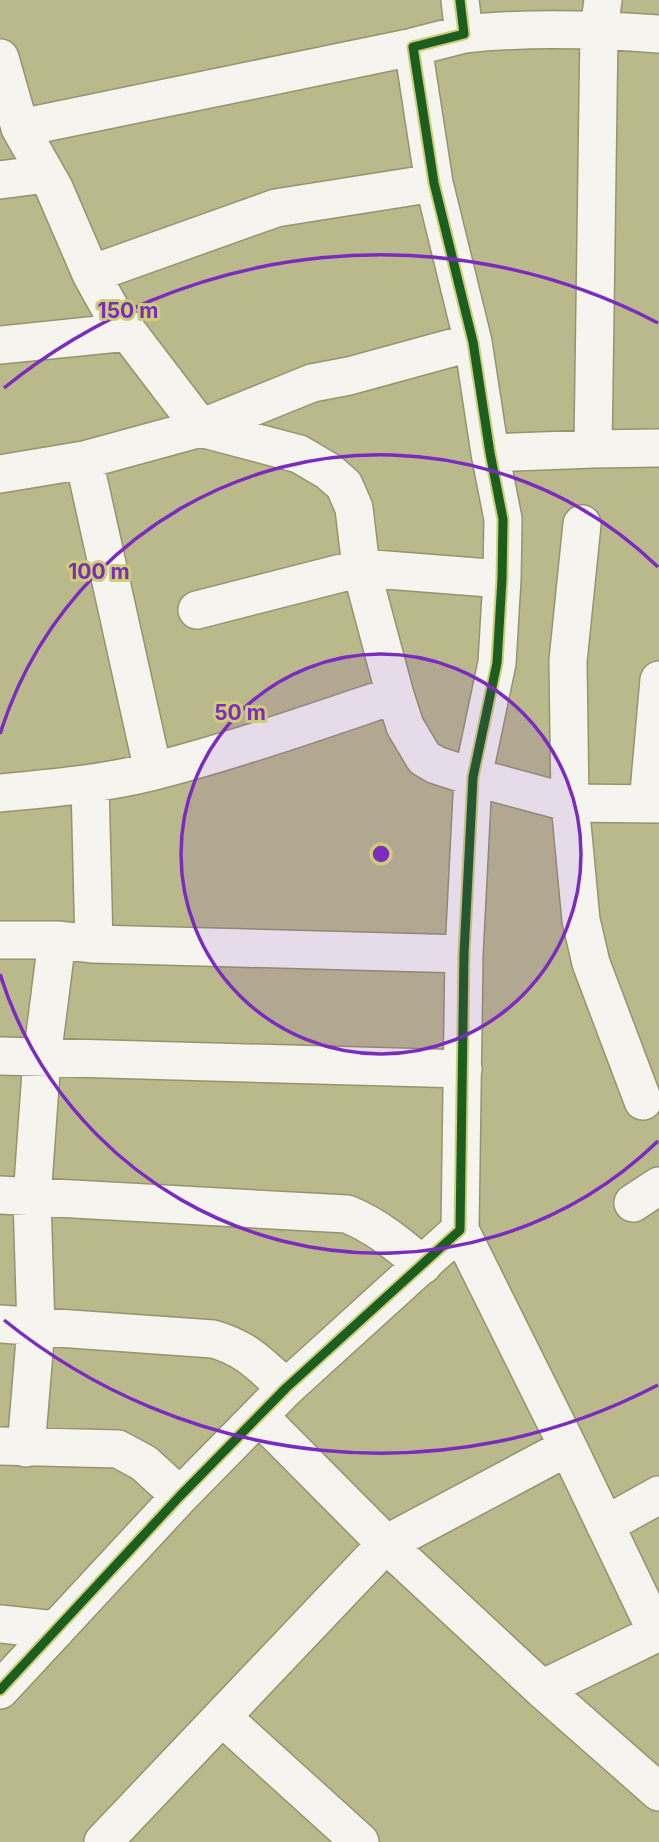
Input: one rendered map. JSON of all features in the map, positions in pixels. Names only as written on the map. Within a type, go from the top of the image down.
[{"type":"street","points":[[593,449],[601,15]]},
{"type":"street","points":[[20,128],[413,47],[462,17],[493,31],[601,15],[659,34]]},
{"type":"street","points":[[413,47],[434,183],[473,342],[503,519],[497,663],[473,778],[464,954],[460,1230],[658,1633],[542,1689]]},
{"type":"street","points":[[0,58],[20,128],[46,174],[91,274],[111,310],[201,428],[299,454],[328,471],[344,485],[354,508],[361,568],[395,695],[405,726],[425,758],[436,765],[473,778],[570,803],[654,804],[659,680]]},
{"type":"street","points":[[0,180],[46,174]]},
{"type":"street","points":[[91,274],[276,208],[434,183]]},
{"type":"street","points":[[0,345],[128,332]]},
{"type":"street","points":[[0,474],[84,460],[201,428],[313,383],[349,376],[473,342]]},
{"type":"street","points":[[490,453],[659,448]]},
{"type":"street","points":[[84,460],[153,771]]},
{"type":"street","points":[[582,524],[568,661],[570,803],[581,920],[591,963],[643,1101]]},
{"type":"street","points":[[197,610],[361,568],[502,579]]},
{"type":"street","points":[[0,793],[90,784],[153,771],[250,743],[395,695]]},
{"type":"street","points":[[90,784],[94,944]]},
{"type":"street","points":[[0,940],[464,954]]},
{"type":"street","points":[[57,940],[42,1058],[16,1196],[36,1328],[13,1447],[118,1449],[144,1463],[180,1496]]},
{"type":"street","points":[[0,1056],[463,1069]]},
{"type":"street","points":[[16,1196],[347,1214],[367,1222],[388,1236],[423,1265]]},
{"type":"street","points":[[0,1690],[180,1496],[286,1388],[460,1230]]},
{"type":"street","points":[[0,1324],[213,1339],[233,1344],[249,1353],[286,1388]]},
{"type":"street","points":[[259,1416],[386,1544],[542,1689],[659,1792]]},
{"type":"street","points":[[103,1842],[386,1544],[568,1447]]},
{"type":"street","points":[[605,1525],[659,1495]]},
{"type":"street","points":[[0,1625],[56,1630]]},
{"type":"street","points":[[222,1717],[360,1842]]},
{"type":"cycle path","points":[[0,1690],[180,1496],[286,1388],[460,1230],[464,954],[473,777],[497,663],[503,519],[473,342],[434,183],[413,47],[464,34],[460,0]]}]
